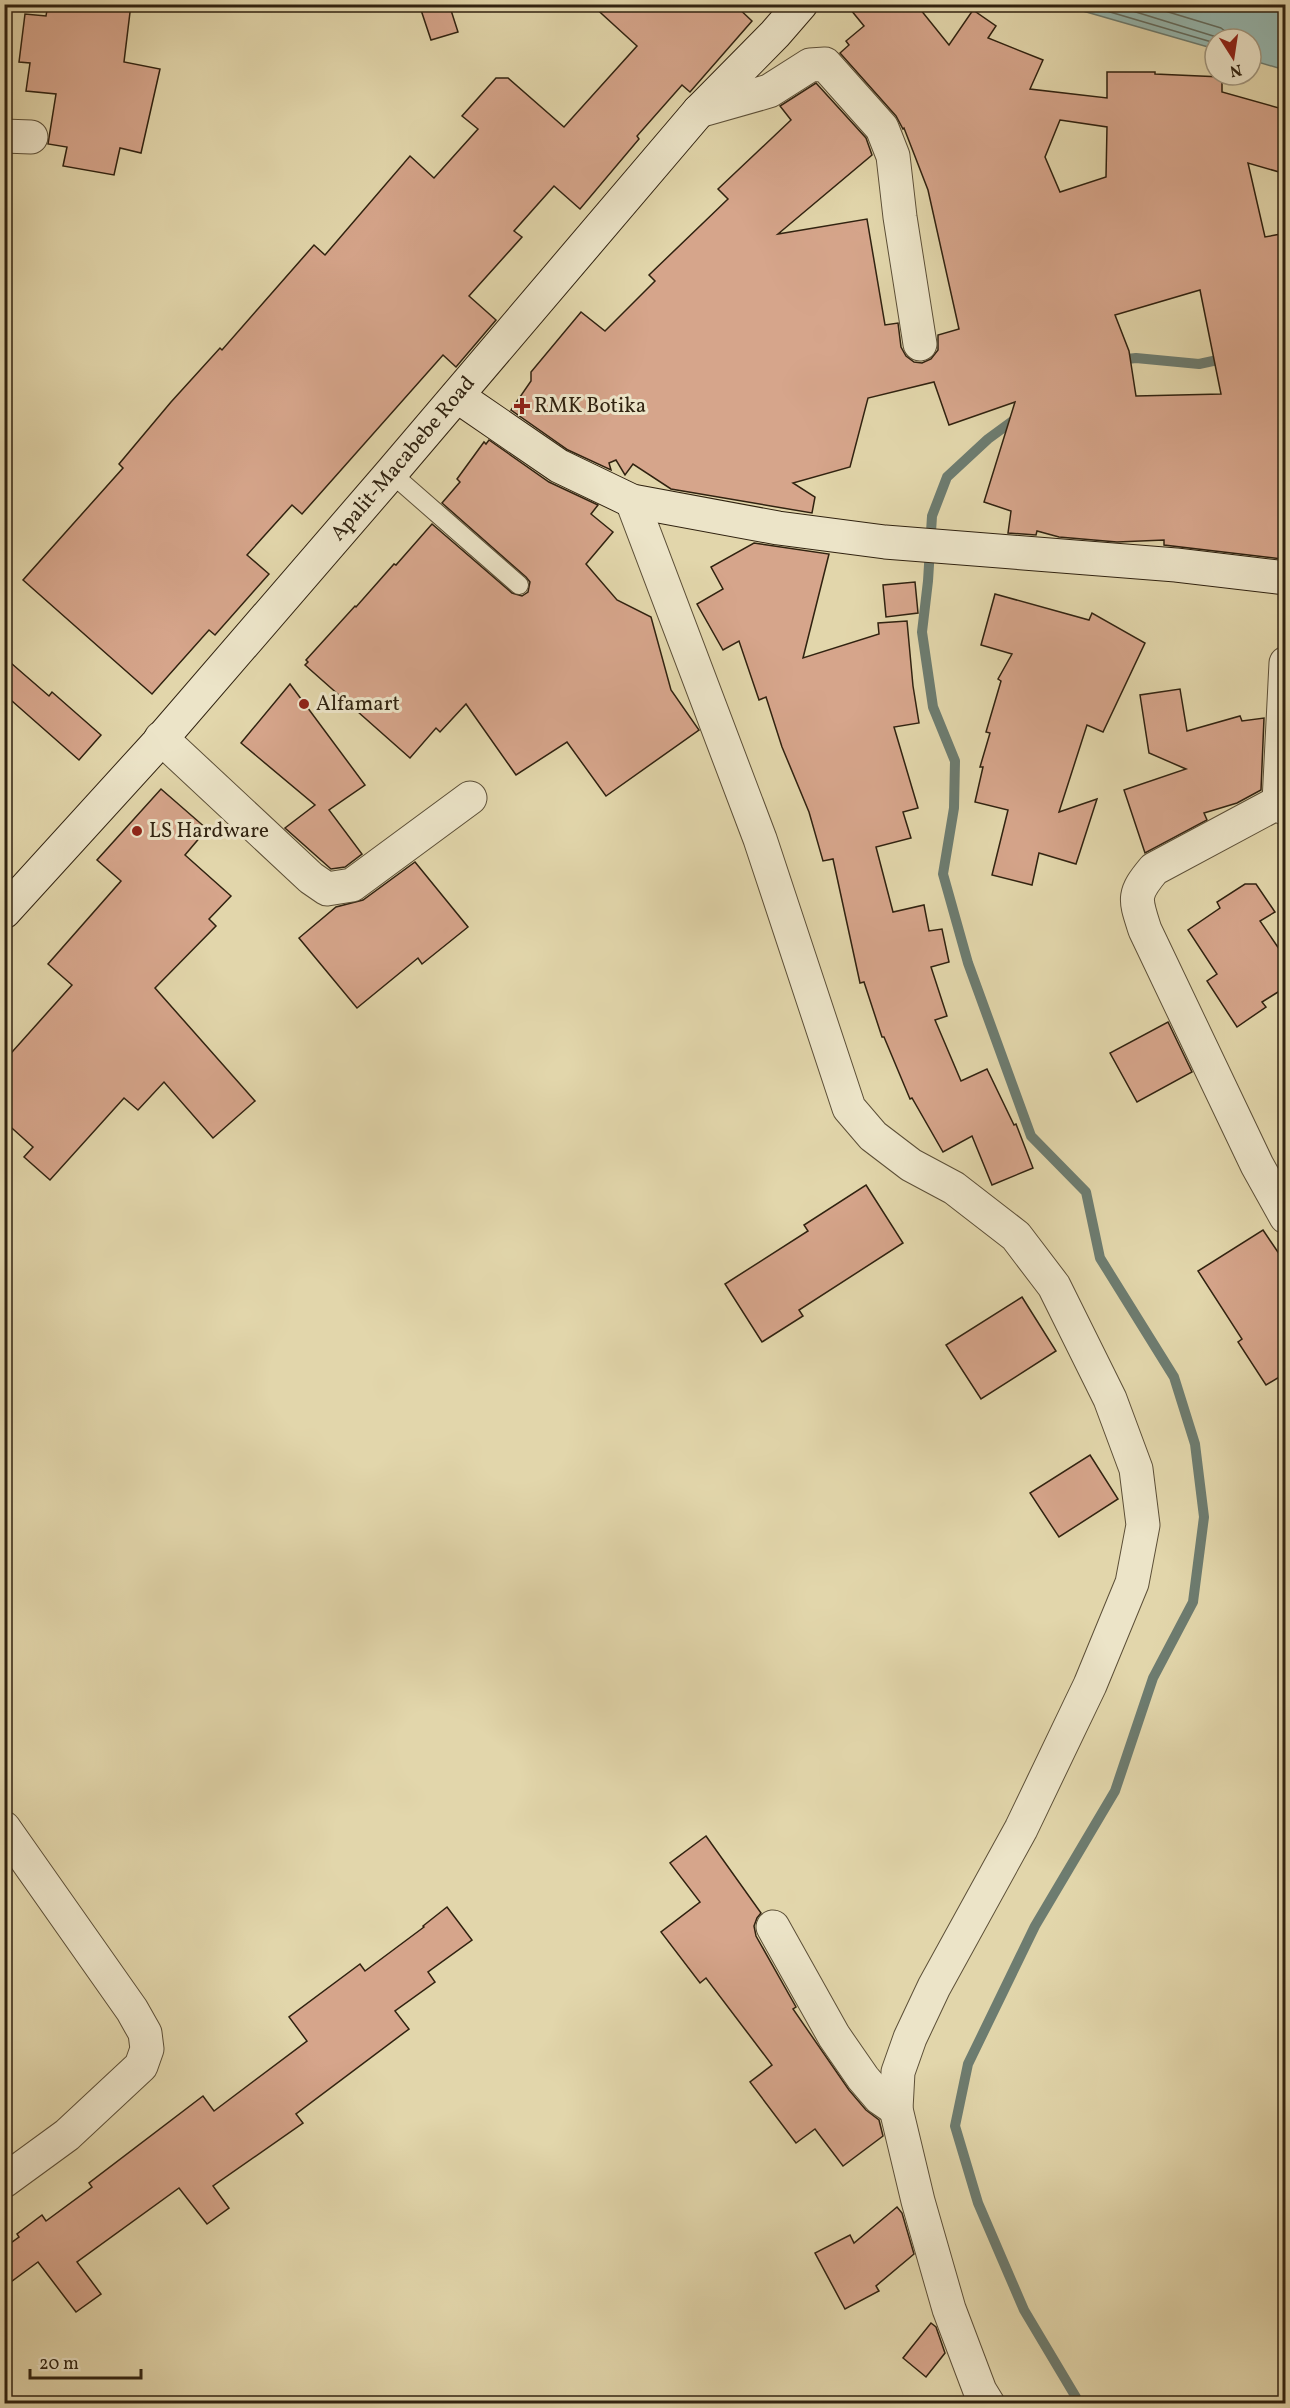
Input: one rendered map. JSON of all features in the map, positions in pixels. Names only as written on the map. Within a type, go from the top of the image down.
[{"type":"street","name":"Apalit-Macabebe Road","points":[[4,912],[161,738],[391,473],[699,111],[775,34],[801,4]]},
{"type":"street","points":[[699,111],[769,91],[810,65],[825,64],[882,128],[893,156],[920,344]]},
{"type":"street","points":[[457,396],[559,466],[632,501],[778,528],[885,542],[1176,565],[1286,578]]},
{"type":"street","points":[[632,501],[760,839],[849,1108],[873,1136],[911,1165],[954,1188],[1016,1236],[1054,1286],[1110,1399],[1136,1469],[1143,1525],[1132,1582],[1090,1685],[1022,1829],[934,1987],[910,2038],[898,2072],[896,2109],[918,2201],[949,2309],[980,2391],[988,2403]]},
{"type":"street","points":[[1286,663],[1282,805],[1154,869],[1141,884],[1136,902],[1145,930],[1252,1154],[1286,1217]]},
{"type":"street","points":[[161,738],[312,878],[327,889],[352,885],[470,798]]},
{"type":"street","points":[[4,1828],[132,2010],[145,2033],[147,2049],[141,2066],[124,2083],[67,2135],[4,2181]]},
{"type":"street","points":[[773,1927],[834,2036],[880,2098],[896,2109]]},
{"type":"lane","points":[[391,473],[519,585]]},
{"type":"water","points":[[1062,5],[1285,5],[1285,70],[1263,64],[1263,27],[1203,27],[1203,46]]},
{"type":"building","points":[[48,4],[131,4],[124,62],[160,69],[141,153],[120,148],[114,175],[63,166],[67,147],[48,144],[56,94],[26,91],[30,63],[19,62],[25,14],[46,16]]},
{"type":"building","points":[[419,4],[449,4],[458,32],[431,40]]},
{"type":"building","points":[[591,4],[734,4],[752,21],[690,92],[682,85],[637,136],[639,139],[580,209],[554,186],[514,231],[522,237],[469,296],[496,320],[456,367],[443,355],[302,514],[292,505],[247,555],[269,574],[215,635],[209,630],[152,694],[23,580],[123,468],[119,464],[171,402],[220,348],[222,350],[314,245],[325,255],[410,156],[434,178],[478,129],[462,116],[496,78],[508,78],[564,127],[637,46]]},
{"type":"building","points":[[846,4],[916,4],[949,45],[973,10],[996,26],[988,38],[1043,60],[1030,89],[1107,98],[1107,72],[1155,72],[1155,74],[1203,76],[1203,87],[1222,87],[1222,92],[1286,110],[1286,174],[1248,163],[1265,237],[1286,233],[1286,542],[1281,542],[1282,559],[1164,545],[1164,540],[1117,542],[1059,537],[1037,531],[1036,535],[1008,533],[1011,511],[984,502],[1015,402],[949,425],[934,382],[868,398],[850,467],[793,483],[815,497],[812,513],[671,489],[633,464],[625,475],[616,460],[609,463],[611,470],[568,450],[511,410],[531,381],[531,372],[581,312],[605,331],[655,281],[649,275],[728,199],[718,189],[791,120],[780,106],[816,83],[866,138],[872,155],[778,234],[867,219],[885,325],[898,323],[901,347],[906,356],[914,362],[922,363],[931,359],[938,350],[938,335],[959,329],[928,190],[904,128],[840,53],[849,45],[846,41],[864,26]],"holes":[[[1060,120],[1107,127],[1106,177],[1060,192],[1045,157]],[[1200,290],[1221,394],[1136,396],[1129,351],[1115,315]]]},
{"type":"building","points":[[489,440],[549,482],[598,505],[591,514],[613,532],[586,564],[617,600],[651,617],[671,690],[699,730],[606,796],[567,742],[516,775],[466,704],[440,732],[436,728],[410,758],[305,665],[308,662],[306,660],[432,524],[512,593],[522,596],[528,592],[530,582],[526,577],[442,503],[460,482],[457,479],[484,442],[486,444]]},
{"type":"building","points":[[754,543],[829,554],[803,658],[879,634],[878,623],[907,621],[919,723],[894,727],[918,808],[903,812],[911,838],[876,847],[893,912],[924,905],[929,931],[942,929],[949,962],[931,967],[947,1016],[935,1020],[961,1081],[987,1069],[1014,1125],[1016,1124],[1033,1168],[992,1185],[972,1136],[943,1152],[912,1098],[910,1099],[884,1037],[882,1037],[864,982],[860,983],[833,859],[823,861],[809,812],[782,747],[766,697],[759,700],[739,641],[723,650],[697,604],[723,589],[711,567]]},
{"type":"building","points":[[915,582],[918,613],[886,617],[883,585]]},
{"type":"building","points":[[995,594],[1089,620],[1092,613],[1145,643],[1103,732],[1087,725],[1059,812],[1097,799],[1076,864],[1039,853],[1032,885],[992,875],[1008,810],[975,802],[983,767],[980,767],[990,733],[986,732],[1001,681],[998,679],[1012,654],[981,645]]},
{"type":"building","points":[[4,657],[49,696],[52,692],[101,735],[79,760],[4,694]]},
{"type":"building","points":[[290,684],[365,785],[329,810],[362,854],[345,867],[331,869],[285,828],[315,805],[241,743]]},
{"type":"building","points":[[1180,689],[1187,731],[1240,716],[1242,721],[1264,718],[1261,790],[1237,803],[1204,813],[1207,820],[1145,853],[1124,790],[1186,769],[1149,753],[1140,695]]},
{"type":"building","points":[[161,789],[207,829],[185,855],[231,896],[209,919],[216,926],[155,988],[255,1101],[213,1138],[164,1082],[138,1110],[124,1098],[50,1180],[24,1157],[33,1147],[4,1121],[4,1061],[72,985],[48,964],[121,881],[97,860]]},
{"type":"building","points":[[415,862],[468,927],[422,964],[418,958],[357,1008],[299,938],[336,907],[363,900]]},
{"type":"building","points":[[1245,884],[1256,884],[1275,912],[1260,921],[1286,959],[1286,987],[1262,1002],[1266,1007],[1237,1027],[1207,981],[1217,974],[1188,930],[1220,908],[1217,902]]},
{"type":"building","points":[[1168,1022],[1192,1072],[1137,1102],[1110,1053]]},
{"type":"building","points":[[866,1185],[903,1243],[799,1310],[803,1316],[762,1342],[725,1284],[808,1231],[804,1225]]},
{"type":"building","points":[[1263,1230],[1286,1264],[1286,1373],[1266,1385],[1238,1342],[1242,1339],[1198,1271]]},
{"type":"building","points":[[1022,1297],[1056,1351],[981,1399],[946,1345]]},
{"type":"building","points":[[1090,1455],[1118,1499],[1059,1537],[1030,1493]]},
{"type":"building","points":[[706,1836],[761,1913],[754,1926],[756,1936],[796,2007],[793,2009],[849,2090],[866,2110],[879,2120],[883,2136],[843,2166],[815,2129],[796,2143],[750,2082],[772,2065],[706,1978],[700,1983],[661,1932],[700,1902],[670,1863]]},
{"type":"building","points":[[447,1907],[472,1940],[428,1972],[435,1982],[395,2011],[409,2029],[296,2114],[303,2123],[213,2186],[229,2208],[207,2224],[179,2188],[77,2262],[101,2294],[76,2312],[38,2262],[4,2287],[4,2248],[19,2237],[17,2234],[42,2215],[46,2221],[92,2187],[89,2183],[203,2096],[214,2111],[307,2041],[289,2017],[360,1964],[365,1971]]},
{"type":"building","points":[[897,2207],[902,2213],[914,2254],[876,2286],[879,2291],[845,2309],[815,2253],[850,2235],[854,2243]]},
{"type":"building","points":[[931,2323],[936,2327],[945,2353],[926,2377],[903,2358]]},
{"type":"waterway","points":[[1118,360],[1136,358],[1199,364],[1227,358]]},
{"type":"waterway","points":[[1018,417],[988,439],[947,477],[932,516],[922,632],[933,707],[955,761],[954,808],[943,874],[968,963],[1031,1136],[1086,1192],[1100,1258],[1174,1377],[1195,1444],[1204,1517],[1193,1602],[1153,1678],[1115,1791],[1035,1926],[968,2064],[955,2126],[978,2203],[1024,2310],[1080,2404]]},
{"type":"place","name":"RMK Botika","points":[[522,406]]},
{"type":"place","name":"Alfamart","points":[[304,704]]},
{"type":"place","name":"LS Hardware","points":[[137,831]]}]
